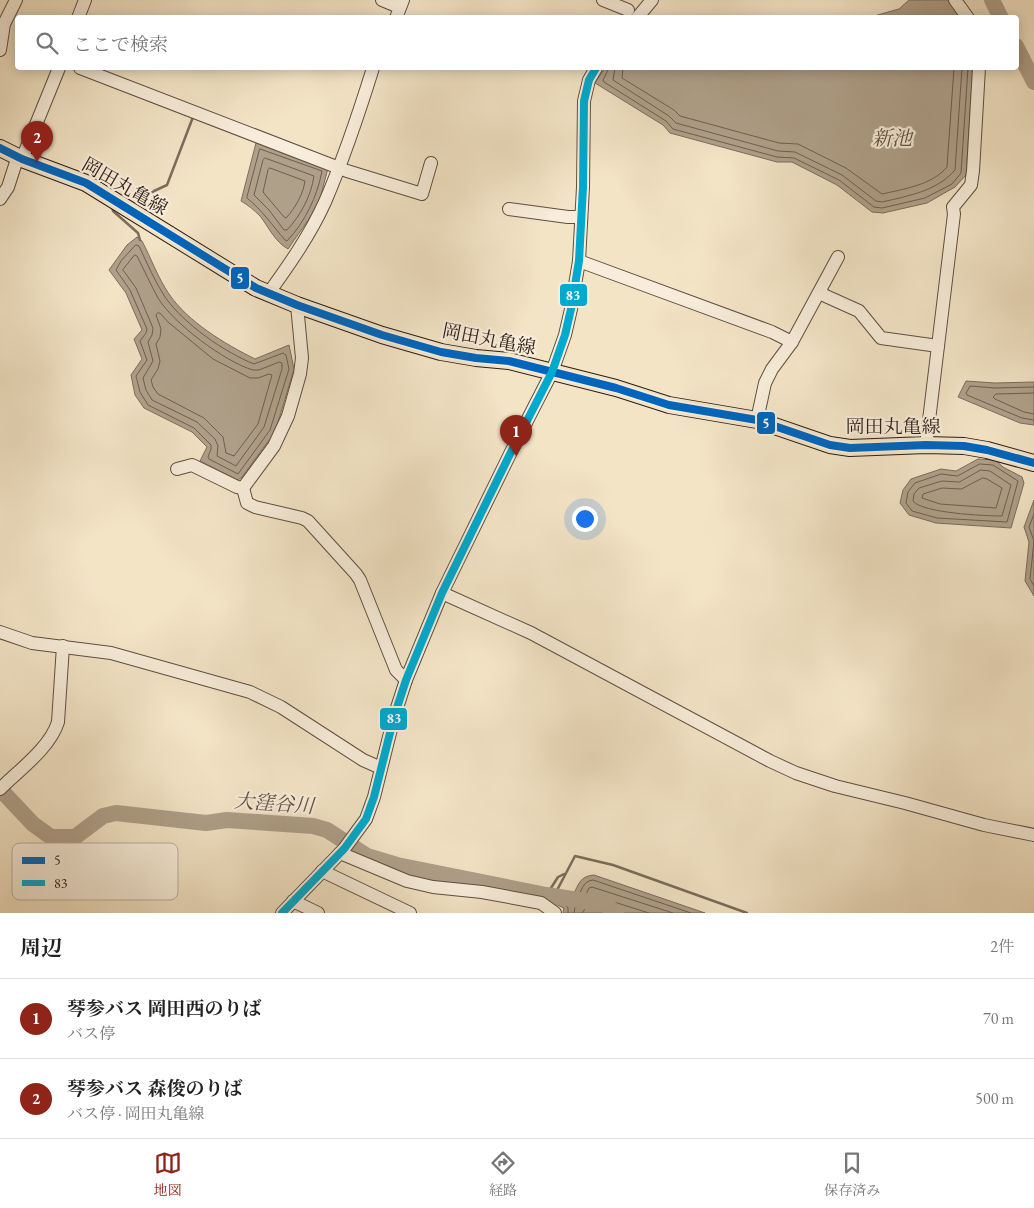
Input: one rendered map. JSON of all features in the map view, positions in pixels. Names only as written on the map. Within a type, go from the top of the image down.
[{"type":"main road","name":"岡田丸亀線","points":[[0,148],[17,161],[86,183],[268,294],[382,335],[441,352],[508,361],[616,388],[669,405],[757,420],[830,445],[850,448],[926,445],[964,446],[987,450],[1034,463]]},
{"type":"street","points":[[0,50],[4,24],[16,0]]},
{"type":"street","points":[[79,15],[85,0]]},
{"type":"street","points":[[382,0],[399,8]]},
{"type":"street","points":[[603,0],[632,14],[652,0]]},
{"type":"street","points":[[955,0],[966,15]]},
{"type":"street","points":[[0,198],[8,187],[17,161],[59,70]]},
{"type":"street","points":[[85,70],[347,171],[422,194],[431,164]]},
{"type":"street","points":[[268,294],[295,257],[324,203],[351,137],[372,70]]},
{"type":"street","points":[[282,913],[345,848],[363,824],[371,807],[406,680],[442,593],[552,372],[569,318],[579,261],[584,101],[589,80],[595,70]]},
{"type":"street","points":[[926,445],[954,214],[953,207],[971,186],[979,70]]},
{"type":"street","points":[[509,209],[581,217]]},
{"type":"street","points":[[757,420],[765,383],[772,369],[792,342],[838,257]]},
{"type":"street","points":[[579,261],[735,318],[792,342]]},
{"type":"street","points":[[820,292],[859,311],[881,338],[938,346]]},
{"type":"street","points":[[243,488],[274,446],[288,416],[300,374],[302,358],[297,305]]},
{"type":"street","points":[[177,469],[192,465],[237,487],[243,488]]},
{"type":"street","points":[[243,488],[247,503],[255,507],[308,521],[356,574],[396,670],[406,680]]},
{"type":"street","points":[[442,593],[530,633],[796,773],[835,786],[984,825],[1034,836]]},
{"type":"street","points":[[0,632],[32,642],[93,650],[134,658],[250,692],[281,707],[363,760],[381,768]]},
{"type":"street","points":[[1,788],[50,740],[55,730],[58,722],[63,646]]},
{"type":"street","points":[[345,848],[407,882],[433,887],[482,892],[541,904],[555,913]]},
{"type":"street","points":[[322,872],[391,909],[410,913]]},
{"type":"street","points":[[293,901],[318,913]]},
{"type":"water","points":[[909,0],[948,0],[959,15],[878,15],[899,9]]},
{"type":"water","name":"新池","points":[[604,70],[973,70],[966,175],[955,187],[927,203],[883,213],[872,212],[837,185],[792,162],[777,162],[670,133],[663,125],[595,83]]},
{"type":"water","points":[[256,143],[328,168],[320,199],[313,213],[288,249],[276,238],[260,216],[241,201]]},
{"type":"water","points":[[137,237],[142,241],[169,294],[186,314],[208,331],[255,359],[289,345],[294,369],[275,432],[238,480],[200,461],[207,447],[192,432],[144,408],[135,395],[131,375],[142,359],[134,339],[142,330],[126,293],[109,270],[127,245]]},
{"type":"water","points":[[966,381],[995,383],[1034,382],[1034,425],[1020,423],[958,397]]},
{"type":"water","points":[[978,459],[995,460],[1003,467],[1022,477],[1024,483],[1011,528],[936,523],[909,515],[900,503],[903,490],[911,479],[941,469],[956,471]]},
{"type":"water","points":[[1034,500],[1034,596],[1025,581],[1029,542],[1024,527]]},
{"type":"water","points":[[594,875],[705,913],[563,913],[564,908],[555,904],[561,892],[573,895],[583,879]]},
{"type":"waterway","points":[[992,0],[1000,15]]},
{"type":"waterway","points":[[1019,52],[1034,82]]},
{"type":"waterway","points":[[135,205],[154,191],[167,185],[193,117]]},
{"type":"waterway","points":[[112,207],[113,211],[138,233],[140,240]]},
{"type":"waterway","name":"大窪谷川","points":[[0,789],[33,824],[51,837],[75,837],[103,816],[116,813],[206,823],[227,820],[313,826],[327,830],[367,856],[397,865],[546,895],[605,904],[616,913]]},
{"type":"waterway","points":[[554,896],[575,856],[613,865],[747,913]]},
{"type":"waterway","points":[[554,896],[551,888],[558,877],[564,874]]},
{"type":"transit line","name":"83","points":[[282,913],[344,849],[366,819],[374,797],[394,717],[406,680],[442,593],[552,372],[565,335],[579,261],[583,187],[584,101],[589,80],[595,70]]},
{"type":"transit line","name":"5","points":[[0,148],[22,159],[86,183],[256,288],[297,305],[382,335],[441,352],[509,361],[616,388],[669,405],[757,420],[830,445],[850,448],[926,445],[964,446],[987,450],[1034,463]]},
{"type":"place","name":"琴参バス 森俊のりば","points":[[37,162]]},
{"type":"place","name":"琴参バス 岡田西のりば","points":[[516,456]]}]
